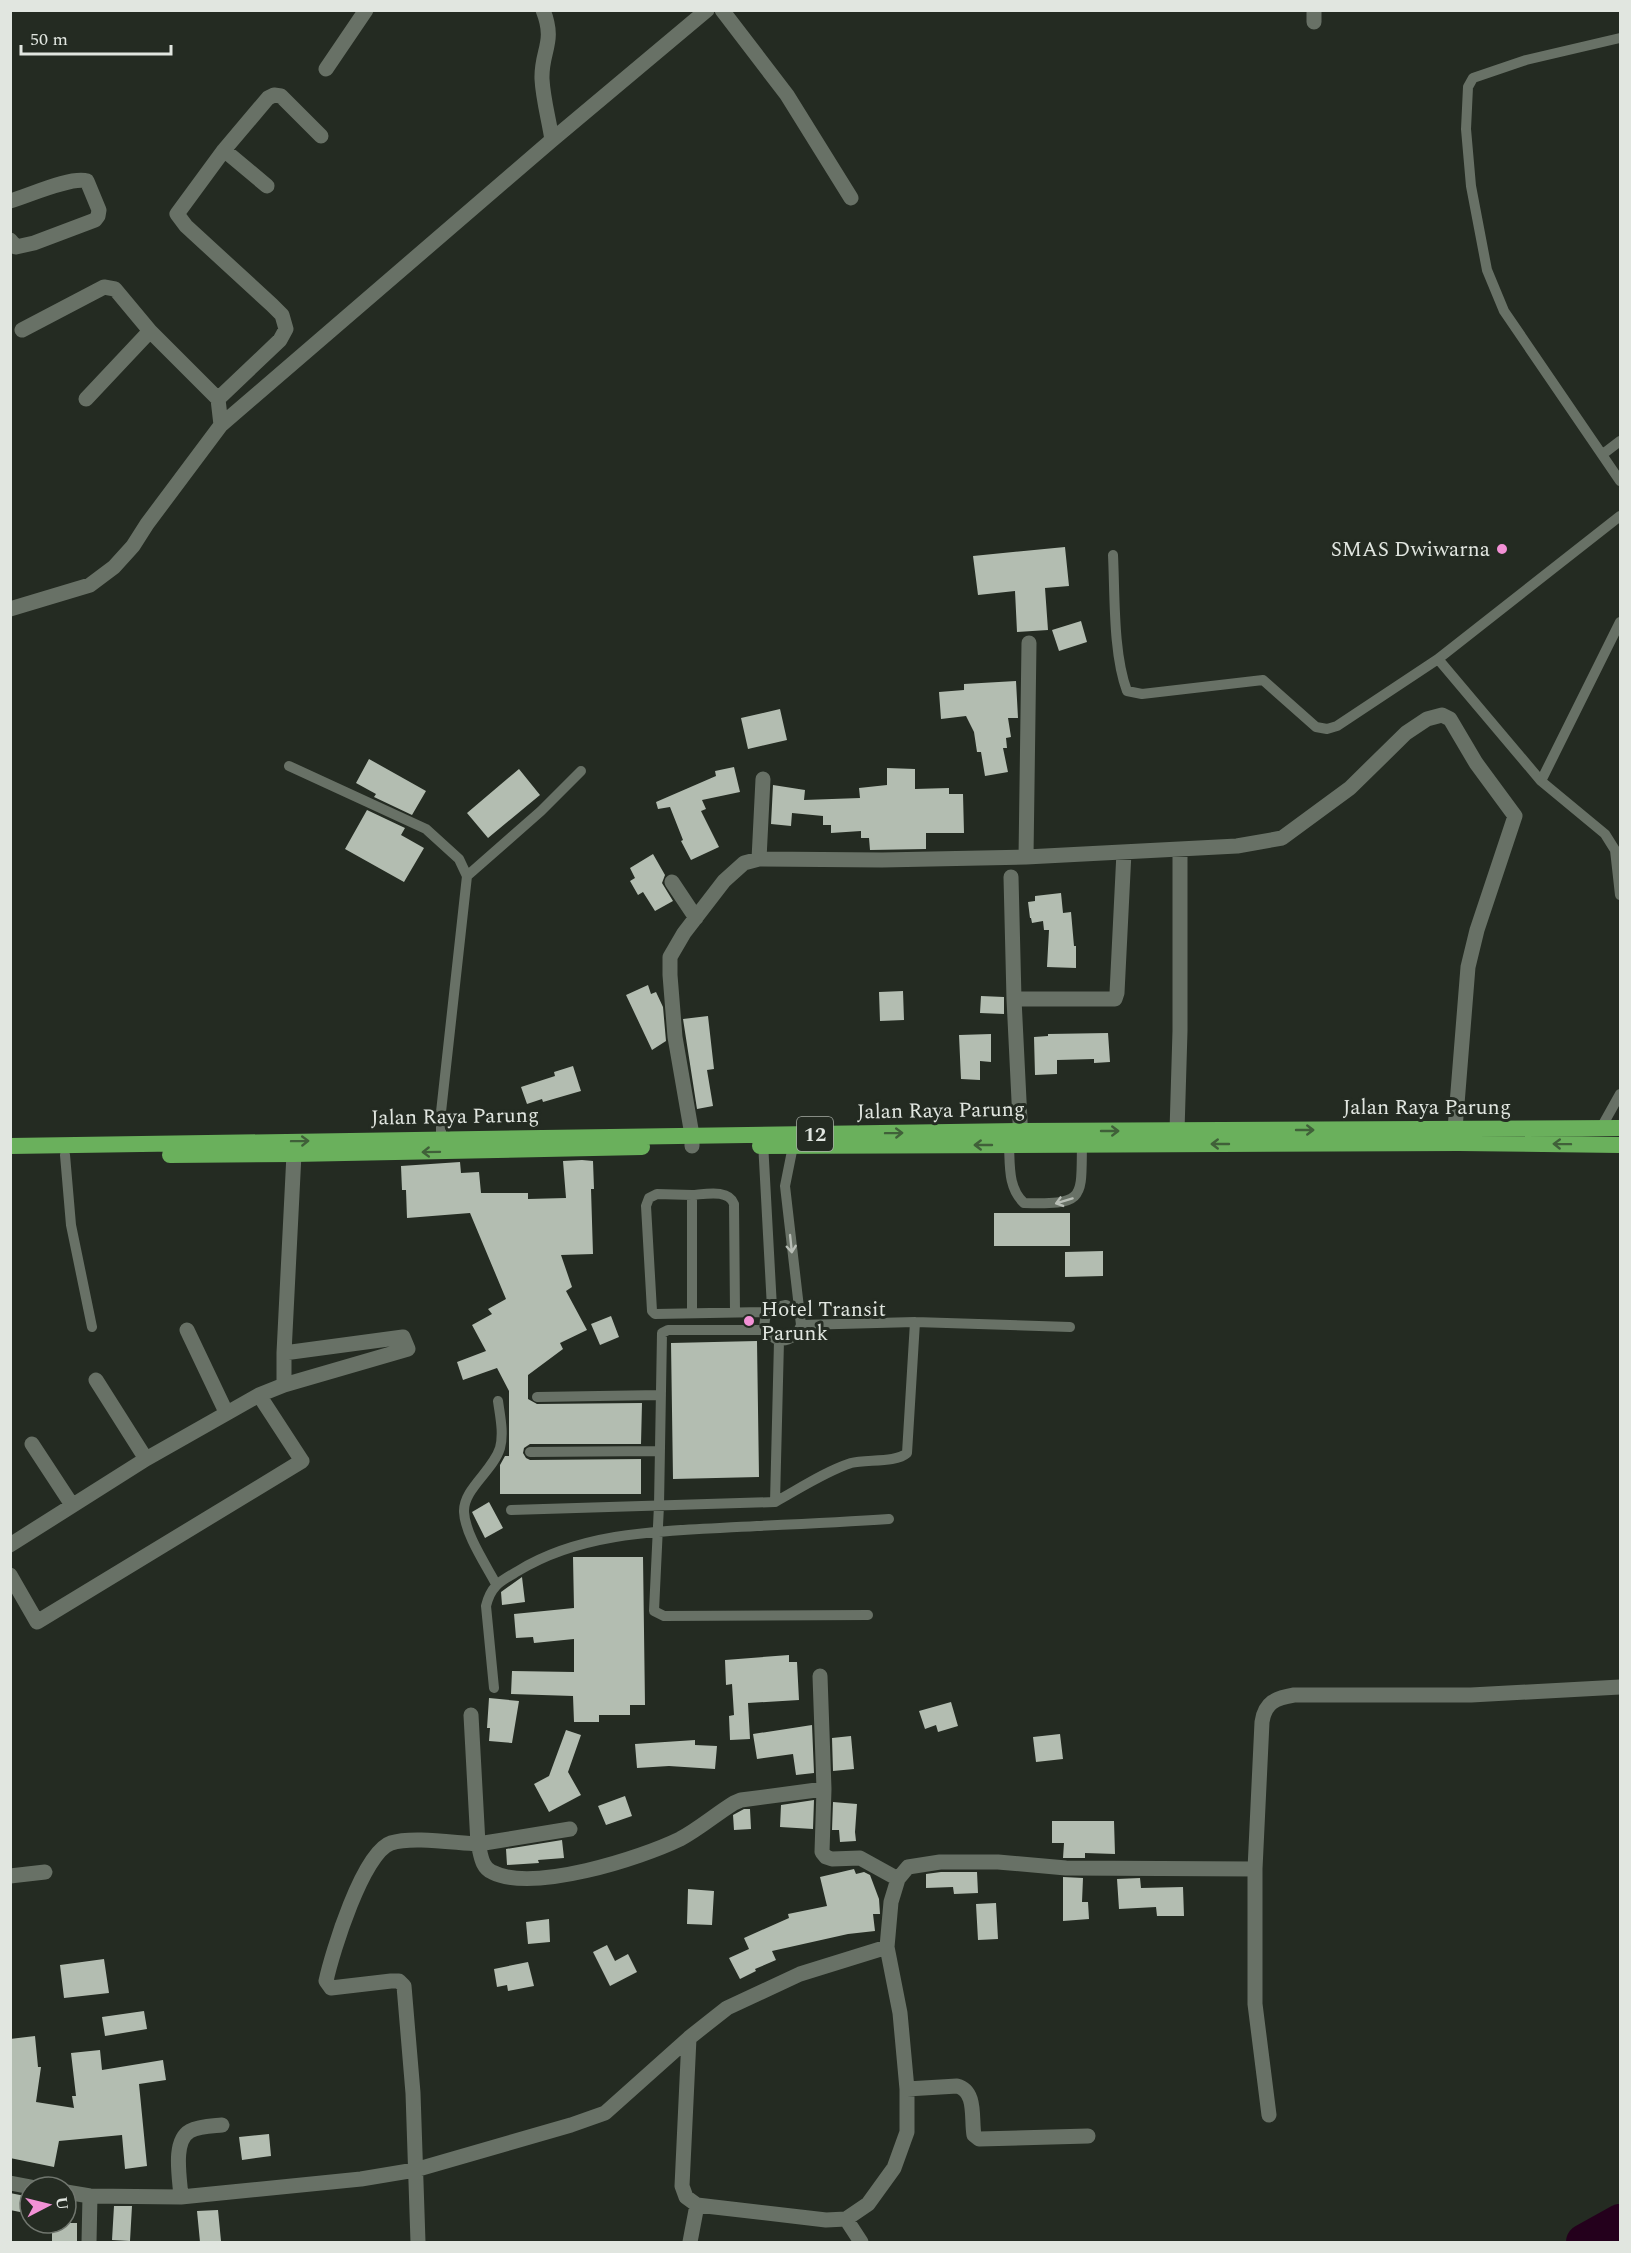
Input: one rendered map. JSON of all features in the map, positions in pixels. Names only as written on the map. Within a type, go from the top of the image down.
[{"type":"highway","name":"Jalan Raya Parung","points":[[10,1146],[441,1139],[1017,1141],[1177,1131],[1620,1128]]},
{"type":"highway","name":"Jalan Raya Parung","points":[[1082,1138],[1620,1145]]},
{"type":"highway","name":"Jalan Raya Parung","points":[[10,1155],[294,1154],[692,1141]]},
{"type":"street","points":[[543,10],[548,22],[550,40],[543,62],[542,80],[552,140]]},
{"type":"street","points":[[10,609],[90,585],[114,567],[133,546],[221,425],[707,10]]},
{"type":"street","points":[[722,10],[787,95],[851,198]]},
{"type":"street","points":[[326,69],[365,11]]},
{"type":"street","points":[[218,399],[280,340],[286,329],[282,315],[186,226],[177,214],[224,150],[268,98],[274,95],[281,96],[321,136]]},
{"type":"street","points":[[224,150],[267,186]]},
{"type":"street","points":[[10,201],[83,179],[87,181],[99,210],[95,220],[34,243],[16,247],[10,240]]},
{"type":"street","points":[[22,330],[105,287],[115,289],[150,331],[218,399],[221,425]]},
{"type":"street","points":[[86,399],[150,331]]},
{"type":"street","points":[[1026,856],[1029,643]]},
{"type":"street","points":[[692,1141],[675,1037],[670,957],[684,933],[724,881],[744,863],[759,860],[882,861],[1124,852],[1237,846],[1282,838],[1350,788],[1406,734],[1427,718],[1442,715],[1450,719],[1476,763],[1515,816],[1477,930],[1468,967],[1455,1129]]},
{"type":"street","points":[[759,860],[763,779]]},
{"type":"street","points":[[1177,1131],[1180,1031],[1180,849]]},
{"type":"street","points":[[1014,999],[1114,999],[1117,993],[1124,852]]},
{"type":"street","points":[[1011,878],[1017,1141]]},
{"type":"street","points":[[672,882],[696,918]]},
{"type":"street","points":[[285,1385],[284,1353],[294,1154]]},
{"type":"street","points":[[187,1330],[226,1412]]},
{"type":"street","points":[[10,1545],[146,1459],[259,1395],[285,1385],[408,1350],[403,1337],[284,1353]]},
{"type":"street","points":[[96,1380],[146,1459]]},
{"type":"street","points":[[10,1575],[37,1622],[302,1461],[259,1395]]},
{"type":"street","points":[[32,1444],[72,1505]]},
{"type":"street","points":[[820,1676],[824,1789],[822,1852],[826,1857],[832,1859],[860,1858],[898,1879]]},
{"type":"street","points":[[1269,2115],[1255,2004],[1255,1869],[1264,1710],[1278,1698],[1294,1695],[1471,1695],[1620,1687]]},
{"type":"street","points":[[471,1715],[478,1844],[483,1864],[492,1872],[517,1878],[555,1876],[599,1867],[642,1854],[681,1839],[741,1800],[824,1789]]},
{"type":"street","points":[[418,2242],[413,2093],[404,1986],[399,1981],[391,1981],[331,1988],[326,1981],[353,1897],[365,1873],[385,1846],[392,1842],[423,1840],[478,1844],[570,1829]]},
{"type":"street","points":[[689,2037],[682,2186],[686,2197],[697,2205],[826,2220],[846,2218],[868,2204],[894,2168],[907,2132],[908,2089],[900,2013],[887,1947],[891,1902],[898,1879],[908,1867],[940,1862],[998,1862],[1066,1868],[1255,1869]]},
{"type":"street","points":[[10,1876],[45,1872]]},
{"type":"street","points":[[78,2194],[181,2197],[361,2179],[415,2170],[560,2128],[605,2113],[689,2037],[727,2008],[800,1974],[887,1947]]},
{"type":"street","points":[[908,2089],[957,2086],[965,2088],[970,2094],[974,2135],[979,2139],[1088,2136]]},
{"type":"street","points":[[181,2197],[179,2143],[192,2130],[222,2125]]},
{"type":"street","points":[[88,2242],[90,2196]]},
{"type":"street","points":[[690,2242],[697,2205]]},
{"type":"street","points":[[846,2218],[861,2242]]},
{"type":"lane","points":[[1620,38],[1526,60],[1473,78],[1468,87],[1466,129],[1471,186],[1487,270],[1504,311],[1620,482]]},
{"type":"lane","points":[[1603,454],[1620,441]]},
{"type":"lane","points":[[1113,555],[1118,641],[1123,680],[1127,691],[1142,694],[1263,680],[1316,727],[1327,729],[1336,726],[1438,658],[1618,522]]},
{"type":"lane","points":[[1540,781],[1620,622]]},
{"type":"lane","points":[[1438,658],[1540,781],[1605,834],[1615,850],[1620,895]]},
{"type":"lane","points":[[289,766],[426,829],[459,858],[467,876],[441,1112],[441,1139]]},
{"type":"lane","points":[[467,876],[541,811],[581,771]]},
{"type":"lane","points":[[1600,1128],[1620,1094]]},
{"type":"lane","points":[[1017,1141],[1011,1180],[1016,1195],[1024,1203],[1054,1204],[1071,1201],[1080,1190],[1083,1176],[1082,1138]]},
{"type":"lane","points":[[763,1141],[770,1310],[765,1317],[766,1330],[769,1335],[779,1341],[787,1341],[793,1337],[801,1325],[785,1186],[794,1140]]},
{"type":"lane","points":[[65,1155],[71,1225],[92,1327]]},
{"type":"lane","points":[[735,1312],[735,1204],[732,1198],[727,1194],[657,1194],[649,1198],[646,1206],[651,1311],[654,1314],[735,1312],[770,1310],[786,1305],[798,1313]]},
{"type":"lane","points":[[692,1195],[692,1313]]},
{"type":"lane","points":[[801,1325],[915,1322],[1071,1327]]},
{"type":"lane","points":[[511,1510],[774,1502],[846,1466],[899,1457],[907,1453],[915,1322]]},
{"type":"lane","points":[[766,1330],[665,1331],[661,1338],[659,1505],[654,1611],[664,1616],[868,1615]]},
{"type":"lane","points":[[774,1502],[779,1341]]},
{"type":"lane","points":[[537,1397],[661,1395]]},
{"type":"lane","points":[[496,1584],[468,1529],[464,1512],[468,1495],[483,1478],[500,1448],[498,1401]]},
{"type":"lane","points":[[530,1452],[660,1451]]},
{"type":"lane","points":[[495,1688],[486,1606],[488,1597],[496,1584],[540,1557],[564,1548],[595,1541],[658,1532],[889,1519]]},
{"type":"building","points":[[1065,547],[1069,586],[1045,588],[1048,630],[1017,632],[1015,591],[978,595],[973,556]]},
{"type":"building","points":[[1081,621],[1087,642],[1059,651],[1052,630]]},
{"type":"building","points":[[1016,681],[1018,718],[1008,718],[1011,737],[1006,738],[1007,748],[1003,748],[1008,772],[985,776],[981,752],[977,752],[974,732],[966,716],[941,719],[939,692],[964,690],[964,684]]},
{"type":"building","points":[[780,709],[787,740],[748,749],[741,718]]},
{"type":"building","points":[[369,759],[426,791],[412,815],[374,797],[376,794],[356,783]]},
{"type":"building","points":[[734,767],[740,792],[702,800],[706,809],[701,811],[719,847],[691,860],[681,841],[683,840],[670,807],[658,809],[656,802],[716,776],[715,771]]},
{"type":"building","points":[[887,768],[915,769],[915,789],[949,788],[949,794],[963,794],[964,833],[926,833],[926,849],[870,850],[869,838],[861,838],[861,831],[831,833],[831,825],[823,825],[823,816],[792,813],[791,826],[771,824],[773,785],[805,790],[804,800],[860,798],[859,788],[887,785]]},
{"type":"building","points":[[519,769],[540,795],[488,838],[467,813]]},
{"type":"building","points":[[367,810],[405,828],[401,835],[424,848],[404,882],[345,849]]},
{"type":"building","points":[[653,854],[665,875],[662,883],[673,901],[655,911],[643,892],[638,895],[630,881],[635,878],[630,868]]},
{"type":"building","points":[[1061,893],[1063,913],[1071,912],[1074,946],[1076,946],[1076,968],[1047,967],[1049,930],[1044,930],[1043,921],[1032,923],[1030,918],[1028,902],[1035,901],[1035,896]]},
{"type":"building","points":[[648,985],[651,994],[656,992],[663,1007],[666,1041],[652,1050],[626,995]]},
{"type":"building","points":[[903,991],[904,1020],[880,1021],[879,992]]},
{"type":"building","points":[[981,996],[1004,997],[1004,1014],[980,1013]]},
{"type":"building","points":[[708,1016],[714,1069],[707,1070],[713,1106],[697,1109],[683,1019]]},
{"type":"building","points":[[1108,1033],[1110,1062],[1094,1063],[1094,1059],[1057,1060],[1057,1074],[1035,1075],[1034,1037],[1048,1036],[1048,1034]]},
{"type":"building","points":[[991,1034],[991,1062],[980,1061],[980,1080],[961,1079],[959,1035]]},
{"type":"building","points":[[573,1066],[581,1091],[543,1102],[542,1099],[527,1104],[521,1087],[555,1076],[554,1072]]},
{"type":"building","points":[[563,1161],[593,1161],[594,1189],[591,1189],[593,1254],[561,1255],[572,1287],[566,1291],[587,1330],[560,1343],[563,1349],[528,1375],[528,1399],[537,1404],[642,1403],[641,1444],[530,1444],[524,1448],[523,1453],[530,1460],[641,1459],[641,1494],[500,1494],[500,1465],[505,1456],[509,1456],[509,1391],[497,1368],[463,1380],[457,1362],[486,1351],[472,1325],[492,1314],[488,1309],[506,1299],[470,1213],[407,1218],[406,1190],[402,1190],[401,1166],[460,1162],[461,1173],[479,1172],[481,1193],[528,1193],[528,1199],[566,1198]]},
{"type":"building","points":[[994,1213],[1070,1213],[1070,1246],[994,1246]]},
{"type":"building","points":[[1103,1251],[1103,1276],[1065,1277],[1065,1252]]},
{"type":"building","points":[[611,1316],[619,1337],[600,1345],[591,1324]]},
{"type":"building","points":[[757,1341],[759,1477],[673,1479],[671,1343]]},
{"type":"building","points":[[489,1502],[503,1528],[485,1538],[472,1512]]},
{"type":"building","points":[[573,1557],[643,1557],[645,1705],[630,1705],[630,1715],[599,1715],[599,1722],[574,1722],[573,1696],[511,1694],[512,1671],[574,1672],[574,1639],[534,1643],[533,1637],[516,1638],[514,1614],[574,1608]]},
{"type":"building","points":[[522,1577],[525,1602],[502,1605],[501,1592]]},
{"type":"building","points":[[789,1655],[789,1662],[797,1662],[799,1700],[748,1703],[750,1739],[730,1740],[729,1716],[734,1715],[732,1684],[726,1685],[725,1660]]},
{"type":"building","points":[[489,1698],[519,1701],[512,1743],[489,1741],[490,1728],[487,1728]]},
{"type":"building","points":[[951,1702],[958,1726],[938,1732],[936,1725],[925,1729],[919,1711]]},
{"type":"building","points":[[812,1725],[814,1773],[796,1775],[793,1754],[757,1759],[753,1734]]},
{"type":"building","points":[[566,1730],[581,1735],[568,1772],[581,1795],[549,1812],[534,1784],[549,1776]]},
{"type":"building","points":[[1060,1734],[1063,1759],[1036,1762],[1033,1737]]},
{"type":"building","points":[[851,1736],[854,1769],[833,1771],[832,1738]]},
{"type":"building","points":[[695,1740],[695,1745],[717,1746],[715,1769],[669,1766],[637,1768],[635,1744]]},
{"type":"building","points":[[625,1796],[632,1816],[606,1825],[598,1806]]},
{"type":"building","points":[[814,1800],[813,1829],[780,1827],[781,1805]]},
{"type":"building","points":[[833,1802],[857,1804],[856,1841],[840,1842],[839,1830],[832,1830]]},
{"type":"building","points":[[744,1809],[750,1809],[751,1829],[734,1830],[733,1815]]},
{"type":"building","points":[[1052,1821],[1114,1821],[1115,1854],[1085,1853],[1085,1858],[1063,1858],[1064,1843],[1052,1843]]},
{"type":"building","points":[[562,1840],[564,1858],[538,1860],[539,1863],[507,1865],[506,1849]]},
{"type":"building","points":[[854,1869],[856,1874],[864,1872],[870,1875],[879,1899],[880,1914],[873,1914],[875,1931],[848,1934],[772,1951],[776,1960],[755,1969],[756,1971],[740,1979],[729,1958],[749,1949],[744,1938],[789,1918],[788,1914],[827,1906],[820,1877]]},
{"type":"building","points":[[977,1872],[978,1893],[954,1894],[953,1887],[926,1888],[926,1874]]},
{"type":"building","points":[[1063,1877],[1083,1878],[1082,1902],[1088,1902],[1089,1919],[1063,1921]]},
{"type":"building","points":[[1140,1878],[1141,1888],[1183,1887],[1184,1916],[1157,1916],[1156,1907],[1119,1909],[1117,1879]]},
{"type":"building","points":[[688,1889],[714,1891],[712,1925],[687,1924]]},
{"type":"building","points":[[996,1903],[998,1939],[978,1940],[976,1904]]},
{"type":"building","points":[[549,1919],[550,1942],[528,1944],[526,1922]]},
{"type":"building","points":[[607,1945],[615,1961],[628,1954],[637,1972],[610,1986],[593,1952]]},
{"type":"building","points":[[104,1959],[109,1993],[64,1998],[60,1965]]},
{"type":"building","points":[[528,1962],[534,1986],[508,1991],[507,1985],[497,1987],[494,1969]]},
{"type":"building","points":[[144,2011],[147,2029],[105,2036],[102,2017]]},
{"type":"building","points":[[35,2036],[38,2067],[41,2067],[36,2102],[74,2108],[72,2096],[76,2096],[71,2053],[100,2050],[102,2070],[163,2060],[166,2080],[139,2084],[147,2166],[125,2169],[122,2135],[59,2141],[54,2167],[10,2158],[10,2039]]},
{"type":"building","points":[[269,2134],[271,2156],[242,2160],[239,2137]]},
{"type":"building","points":[[10,2193],[18,2195],[18,2212],[10,2210]]},
{"type":"building","points":[[114,2206],[132,2206],[130,2241],[112,2240]]},
{"type":"building","points":[[218,2210],[221,2241],[200,2242],[197,2211]]},
{"type":"building","points":[[52,2235],[77,2235],[77,2242],[52,2242]]},
{"type":"waterway","points":[[1584,2242],[1620,2222]]},
{"type":"place","name":"SMAS Dwiwarna","points":[[1502,549]]},
{"type":"place","name":"Hotel Transit Parunk","points":[[749,1321]]}]
